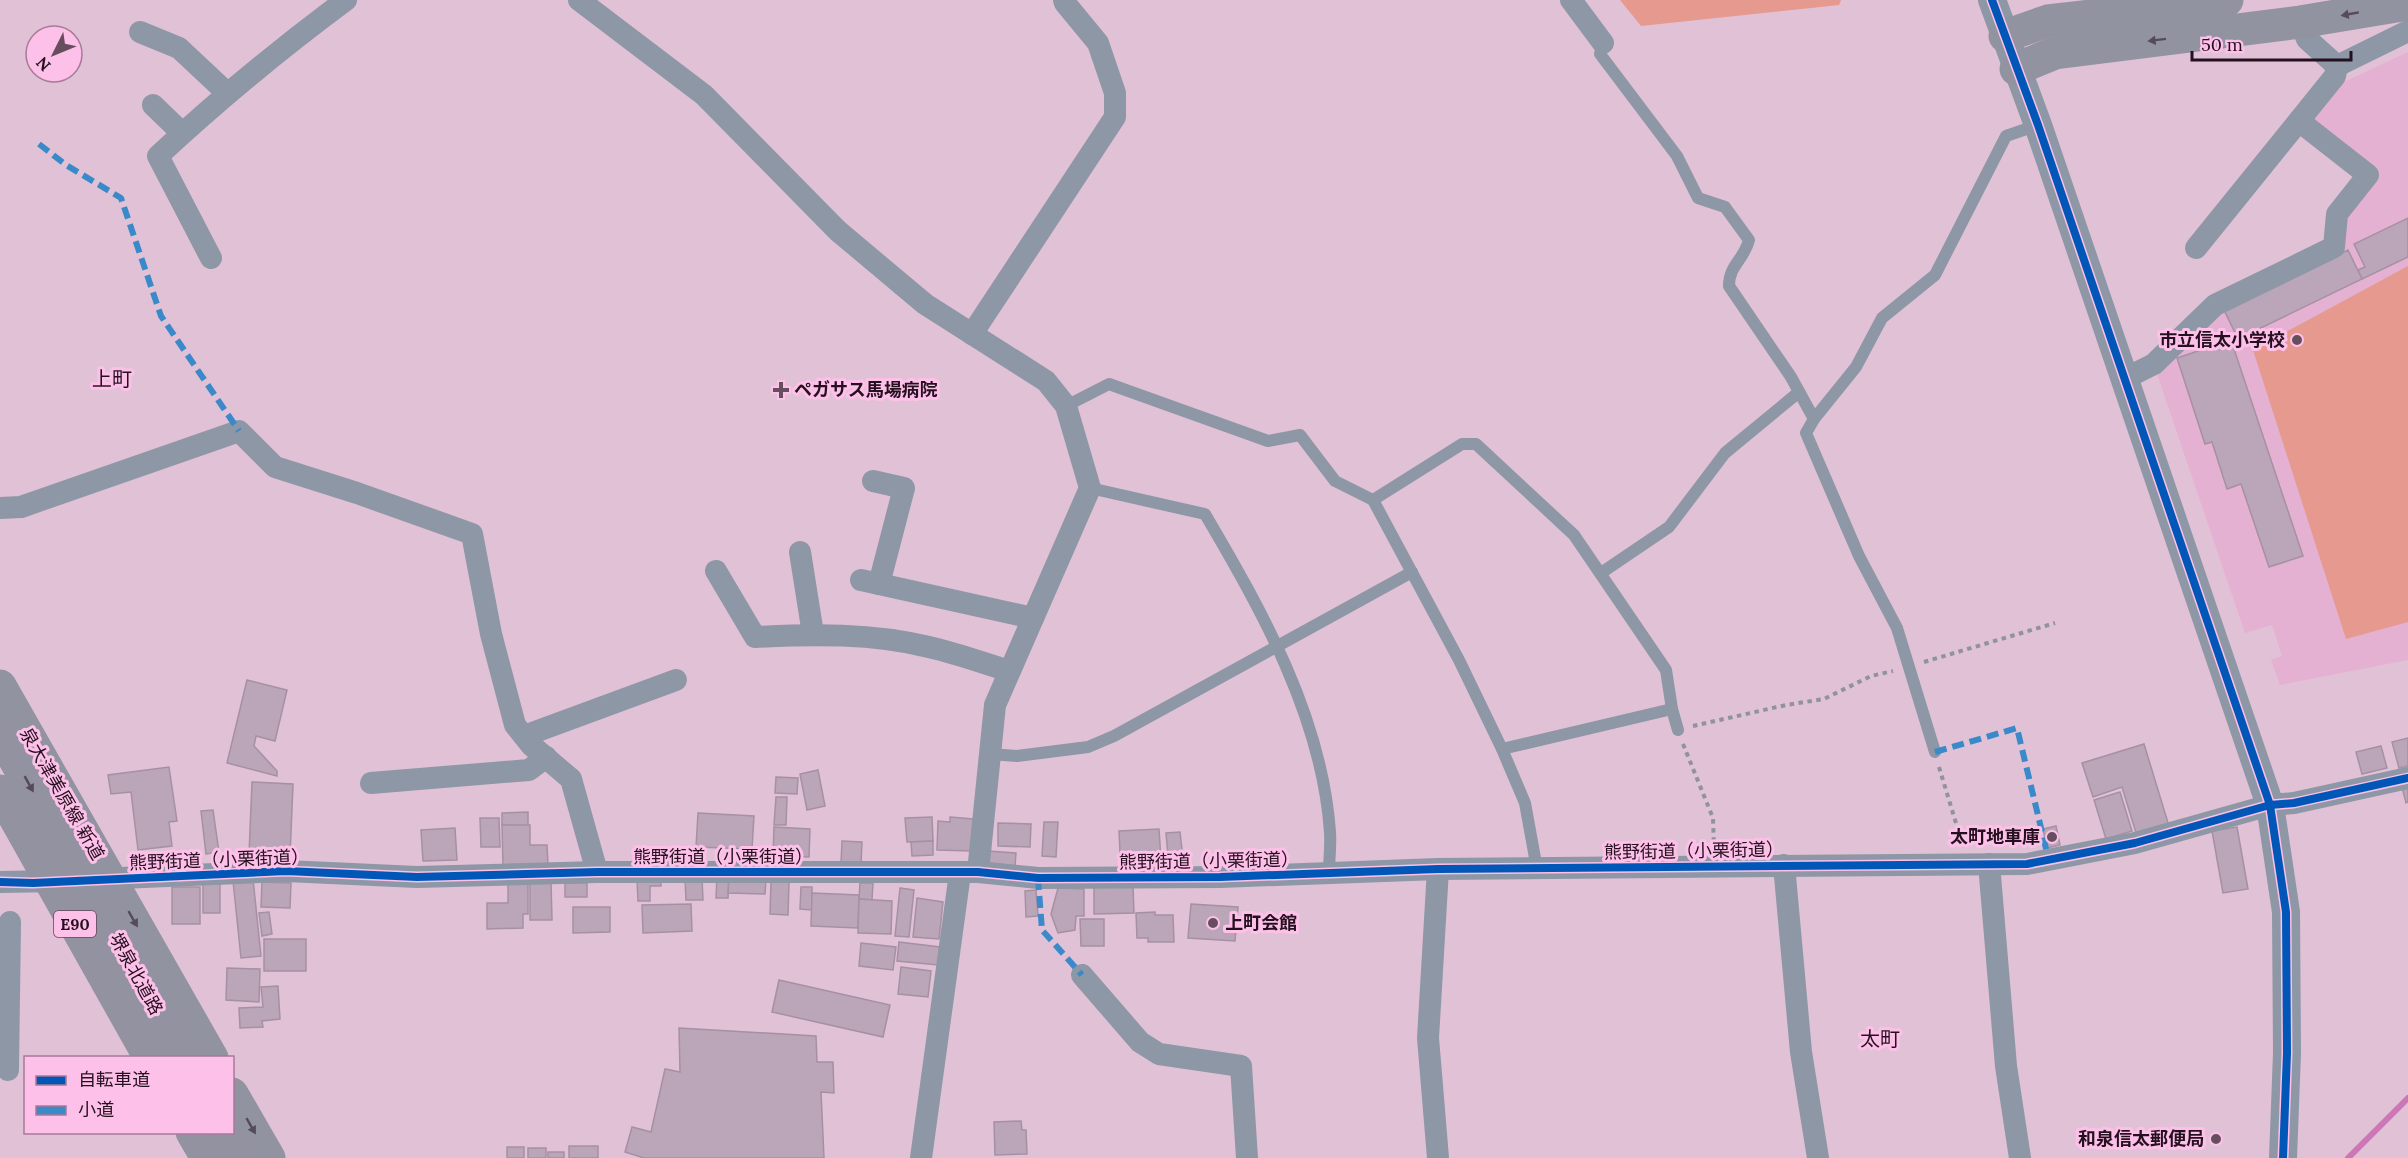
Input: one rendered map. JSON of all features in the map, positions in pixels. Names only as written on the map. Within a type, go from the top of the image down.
[{"type":"highway","name":"堺泉北道路","points":[[0,733],[182,1056]]},
{"type":"highway","name":"堺泉北道路","points":[[0,791],[149,1056]]},
{"type":"highway","points":[[193,1134],[207,1158]]},
{"type":"highway","points":[[226,1134],[240,1158]]},
{"type":"main road","points":[[2005,36],[2048,21],[2069,9],[2227,0]]},
{"type":"main road","points":[[2016,69],[2055,53],[2300,22],[2408,3]]},
{"type":"main road","name":"泉大津美原線 新道","points":[[0,686],[211,1056]]},
{"type":"main road","points":[[0,825],[131,1056]]},
{"type":"main road","points":[[234,1097],[269,1158]]},
{"type":"main road","points":[[176,1134],[190,1158]]},
{"type":"street","points":[[211,258],[158,156],[226,93],[346,0]]},
{"type":"street","points":[[579,0],[704,95],[837,231],[926,304],[1046,381],[1066,406],[1090,489],[995,705],[990,754],[921,1158]]},
{"type":"street","points":[[972,334],[1115,117],[1115,93],[1098,43],[1064,0]]},
{"type":"street","points":[[1571,0],[1603,43]]},
{"type":"street","points":[[1992,0],[2038,125],[2270,805],[2286,912],[2287,1053],[2283,1158]]},
{"type":"street","points":[[2300,22],[2307,39],[2337,66]]},
{"type":"street","points":[[2337,66],[2408,31]]},
{"type":"street","points":[[140,32],[179,48],[226,93]]},
{"type":"street","points":[[2196,248],[2335,76],[2337,66]]},
{"type":"street","points":[[153,105],[182,134]]},
{"type":"street","points":[[2124,379],[2154,364],[2215,305],[2334,247],[2337,214],[2368,175],[2299,121]]},
{"type":"street","points":[[0,508],[21,507],[239,431],[275,467],[472,534],[491,634],[515,725],[546,758],[571,779],[597,872]]},
{"type":"street","points":[[873,481],[904,488],[870,582],[1033,618]]},
{"type":"street","points":[[800,552],[813,634]]},
{"type":"street","points":[[716,571],[755,637],[813,634],[869,637],[929,647],[1009,672]]},
{"type":"street","points":[[524,736],[676,680]]},
{"type":"street","points":[[371,783],[529,770],[546,758]]},
{"type":"street","name":"熊野街道（小栗街道）","points":[[0,882],[33,883],[286,871],[417,877],[597,872],[969,873],[1038,878],[1220,877],[1438,869],[2027,864],[2135,843],[2270,805],[2294,803],[2408,778]]},
{"type":"street","points":[[1978,864],[2020,1158]]},
{"type":"street","points":[[1784,865],[1801,1052],[1818,1158]]},
{"type":"street","points":[[1438,869],[1428,1038],[1438,1158]]},
{"type":"street","points":[[8,1070],[5,1026],[10,922]]},
{"type":"street","points":[[1082,975],[1140,1042],[1159,1054],[1241,1066],[1247,1158]]},
{"type":"lane","points":[[1603,43],[1600,54],[1677,156],[1698,198],[1725,207],[1749,240],[1746,251],[1729,273],[1729,286],[1799,392],[1814,419]]},
{"type":"lane","points":[[1935,752],[1898,628],[1859,556],[1806,433],[1814,419],[1856,368],[1882,318],[1935,275],[2006,136],[2038,125]]},
{"type":"lane","points":[[1066,406],[1109,384],[1268,441],[1300,435],[1335,481],[1373,500],[1459,660],[1502,749],[1525,803],[1537,869]]},
{"type":"lane","points":[[1601,573],[1669,527],[1725,453],[1799,392]]},
{"type":"lane","points":[[1373,500],[1462,444],[1476,444],[1574,535],[1601,573],[1666,670],[1672,710],[1678,730]]},
{"type":"lane","points":[[1090,489],[1205,514],[1244,580],[1304,711],[1322,770],[1330,833],[1329,873]]},
{"type":"lane","points":[[990,754],[1017,756],[1088,747],[1114,736],[1412,572]]},
{"type":"lane","points":[[1502,749],[1672,710]]},
{"type":"path","points":[[1714,866],[1713,818],[1678,730],[1786,705],[1824,699],[1871,676],[2055,623]]},
{"type":"path","points":[[1935,752],[1978,864]]},
{"type":"shaded area","points":[[1620,0],[1841,0],[1839,5],[1641,26]]},
{"type":"shaded area","name":"市立信太小学校","points":[[2408,52],[2408,660],[2280,685],[2271,660],[2282,656],[2272,625],[2245,633],[2156,371],[2218,309],[2338,248],[2343,214],[2374,174],[2308,121],[2344,82]]},
{"type":"shaded area","points":[[2408,266],[2408,622],[2346,639],[2253,350]]},
{"type":"building","points":[[2408,218],[2408,257],[2362,279],[2358,270],[2365,267],[2354,244]]},
{"type":"building","points":[[2348,250],[2362,279],[2238,339],[2224,310]]},
{"type":"building","points":[[2231,340],[2303,556],[2269,567],[2241,484],[2227,489],[2212,442],[2205,444],[2177,358]]},
{"type":"building","points":[[247,680],[287,690],[275,741],[256,736],[254,746],[277,771],[277,776],[227,763]]},
{"type":"building","points":[[2408,738],[2408,766],[2399,768],[2392,742]]},
{"type":"building","points":[[2144,744],[2169,826],[2137,836],[2122,787],[2093,797],[2082,763]]},
{"type":"building","points":[[2381,746],[2387,768],[2362,774],[2356,752]]},
{"type":"building","points":[[169,767],[177,821],[169,822],[172,846],[138,850],[131,792],[111,794],[108,775]]},
{"type":"building","points":[[818,770],[825,806],[807,810],[800,774]]},
{"type":"building","points":[[776,777],[798,778],[797,794],[775,793]]},
{"type":"building","points":[[252,782],[293,784],[290,857],[265,858],[262,855],[249,855]]},
{"type":"building","points":[[2408,786],[2408,802],[2406,803],[2402,787]]},
{"type":"building","points":[[2120,792],[2132,831],[2106,839],[2094,800]]},
{"type":"building","points":[[776,797],[787,797],[786,825],[774,825]]},
{"type":"building","points":[[213,810],[219,852],[206,854],[201,811]]},
{"type":"building","points":[[528,812],[528,826],[502,825],[502,813]]},
{"type":"building","points":[[698,813],[754,816],[752,849],[696,847]]},
{"type":"building","points":[[932,817],[933,841],[907,842],[905,818]]},
{"type":"building","points":[[950,817],[973,819],[972,851],[937,850],[938,821],[950,822]]},
{"type":"building","points":[[480,818],[499,818],[500,847],[481,847]]},
{"type":"building","points":[[1044,822],[1058,822],[1056,857],[1042,856]]},
{"type":"building","points":[[998,823],[1031,824],[1030,847],[998,846]]},
{"type":"building","points":[[502,825],[530,825],[530,845],[547,845],[548,865],[503,866]]},
{"type":"building","name":"太町地車庫","points":[[2056,826],[2060,845],[2047,848],[2043,829]]},
{"type":"building","points":[[774,827],[810,829],[809,857],[773,856]]},
{"type":"building","points":[[2237,827],[2248,889],[2223,893],[2212,831]]},
{"type":"building","points":[[455,828],[457,860],[423,861],[421,830]]},
{"type":"building","points":[[1159,829],[1161,860],[1139,861],[1140,872],[1121,873],[1119,831]]},
{"type":"building","points":[[1180,832],[1184,867],[1169,868],[1166,833]]},
{"type":"building","points":[[842,841],[862,842],[861,864],[841,863]]},
{"type":"building","points":[[933,841],[933,855],[912,856],[911,842]]},
{"type":"building","points":[[988,851],[1016,853],[1015,866],[987,863]]},
{"type":"building","points":[[717,877],[729,877],[728,898],[716,898]]},
{"type":"building","points":[[729,877],[766,879],[765,894],[728,893]]},
{"type":"building","points":[[661,878],[661,886],[650,886],[650,901],[638,901],[637,879]]},
{"type":"building","points":[[685,878],[702,878],[703,900],[686,900]]},
{"type":"building","points":[[253,879],[261,956],[241,958],[233,881]]},
{"type":"building","points":[[530,881],[551,881],[552,920],[530,920]]},
{"type":"building","points":[[771,881],[789,882],[788,915],[770,914]]},
{"type":"building","points":[[203,882],[220,882],[220,913],[203,913]]},
{"type":"building","points":[[262,882],[291,883],[290,908],[261,907]]},
{"type":"building","points":[[508,882],[528,882],[528,914],[523,914],[523,928],[487,929],[487,903],[508,903]]},
{"type":"building","points":[[565,883],[587,883],[587,897],[565,897]]},
{"type":"building","points":[[860,883],[873,883],[872,900],[859,899]]},
{"type":"building","points":[[172,887],[200,887],[200,924],[172,924]]},
{"type":"building","points":[[801,887],[812,887],[812,910],[800,909]]},
{"type":"building","points":[[1094,887],[1133,887],[1134,913],[1094,914]]},
{"type":"building","points":[[900,888],[914,890],[909,937],[895,936]]},
{"type":"building","points":[[1058,888],[1084,889],[1084,916],[1076,916],[1075,930],[1058,933],[1051,914]]},
{"type":"building","points":[[1036,890],[1038,916],[1026,917],[1025,891]]},
{"type":"building","points":[[812,893],[859,895],[858,928],[811,926]]},
{"type":"building","points":[[917,898],[943,902],[939,939],[913,937]]},
{"type":"building","points":[[859,899],[892,901],[891,934],[858,933]]},
{"type":"building","points":[[691,904],[692,931],[643,933],[642,905]]},
{"type":"building","name":"上町会館","points":[[1191,904],[1238,907],[1235,941],[1188,938]]},
{"type":"building","points":[[573,907],[610,907],[610,932],[573,933]]},
{"type":"building","points":[[269,912],[272,934],[262,936],[259,913]]},
{"type":"building","points":[[1155,912],[1155,915],[1173,915],[1174,942],[1148,942],[1148,938],[1137,938],[1136,913]]},
{"type":"building","points":[[1080,919],[1104,919],[1104,946],[1081,946]]},
{"type":"building","points":[[264,939],[306,939],[306,971],[264,971]]},
{"type":"building","points":[[899,942],[940,947],[938,965],[897,961]]},
{"type":"building","points":[[861,943],[896,947],[893,970],[859,966]]},
{"type":"building","points":[[901,967],[931,971],[928,997],[898,994]]},
{"type":"building","points":[[227,968],[260,969],[259,1002],[226,1000]]},
{"type":"building","points":[[779,980],[890,1005],[883,1037],[772,1012]]},
{"type":"building","points":[[278,986],[280,1019],[262,1021],[263,1027],[240,1028],[239,1008],[263,1007],[261,987]]},
{"type":"building","points":[[679,1028],[816,1036],[817,1062],[833,1062],[834,1093],[821,1092],[824,1158],[644,1158],[625,1152],[632,1127],[651,1132],[665,1069],[680,1072]]},
{"type":"building","points":[[1021,1121],[1022,1130],[1026,1130],[1027,1154],[995,1155],[994,1122]]},
{"type":"building","points":[[569,1146],[598,1146],[598,1158],[569,1158]]},
{"type":"building","points":[[507,1147],[524,1147],[524,1158],[507,1158]]},
{"type":"building","points":[[528,1148],[546,1148],[546,1158],[528,1158]]},
{"type":"building","points":[[548,1152],[564,1152],[564,1158],[548,1158]]},
{"type":"waterway","points":[[2348,1158],[2408,1098]]},
{"type":"marked path","points":[[39,144],[66,165],[121,198],[161,316],[239,431]]},
{"type":"marked path","points":[[1935,752],[2017,728],[2049,861]]},
{"type":"marked path","points":[[1038,878],[1042,930],[1082,975]]},
{"type":"cycle path","points":[[1992,0],[2038,125],[2270,805],[2286,912],[2287,1053],[2283,1158]]},
{"type":"cycle path","points":[[0,882],[33,883],[286,871],[417,877],[597,872],[978,872],[1038,878],[1220,877],[1438,869],[2027,864],[2135,843],[2270,805],[2294,803],[2408,778]]},
{"type":"place","name":"市立信太小学校","points":[[2297,340]]},
{"type":"place","name":"ペガサス馬場病院","points":[[781,390]]},
{"type":"place","name":"太町地車庫","points":[[2052,837]]},
{"type":"place","name":"上町会館","points":[[1213,923]]},
{"type":"place","name":"和泉信太郵便局","points":[[2216,1139]]},
{"type":"district","name":"上町","points":[[112,379]]},
{"type":"district","name":"太町","points":[[1880,1039]]}]
